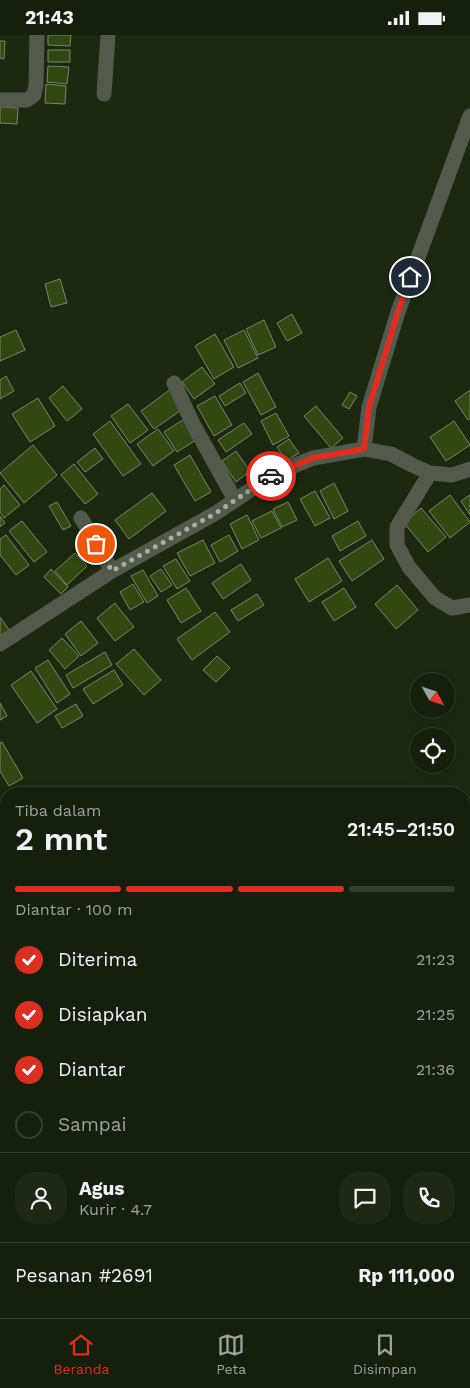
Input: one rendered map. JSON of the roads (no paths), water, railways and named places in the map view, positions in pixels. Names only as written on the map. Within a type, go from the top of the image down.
[{"type":"street","points":[[0,100],[27,100],[34,95],[37,35]]},
{"type":"street","points":[[104,95],[108,35]]},
{"type":"street","points":[[364,449],[369,407],[398,312],[470,116]]},
{"type":"street","points":[[174,383],[235,500]]},
{"type":"street","points":[[0,645],[112,571],[216,513],[274,474],[313,458],[364,449],[391,453],[430,473],[452,475],[470,469]]},
{"type":"street","points":[[430,473],[397,527],[397,545],[409,567],[435,598],[452,608],[470,605]]},
{"type":"street","points":[[81,518],[112,571]]}]
